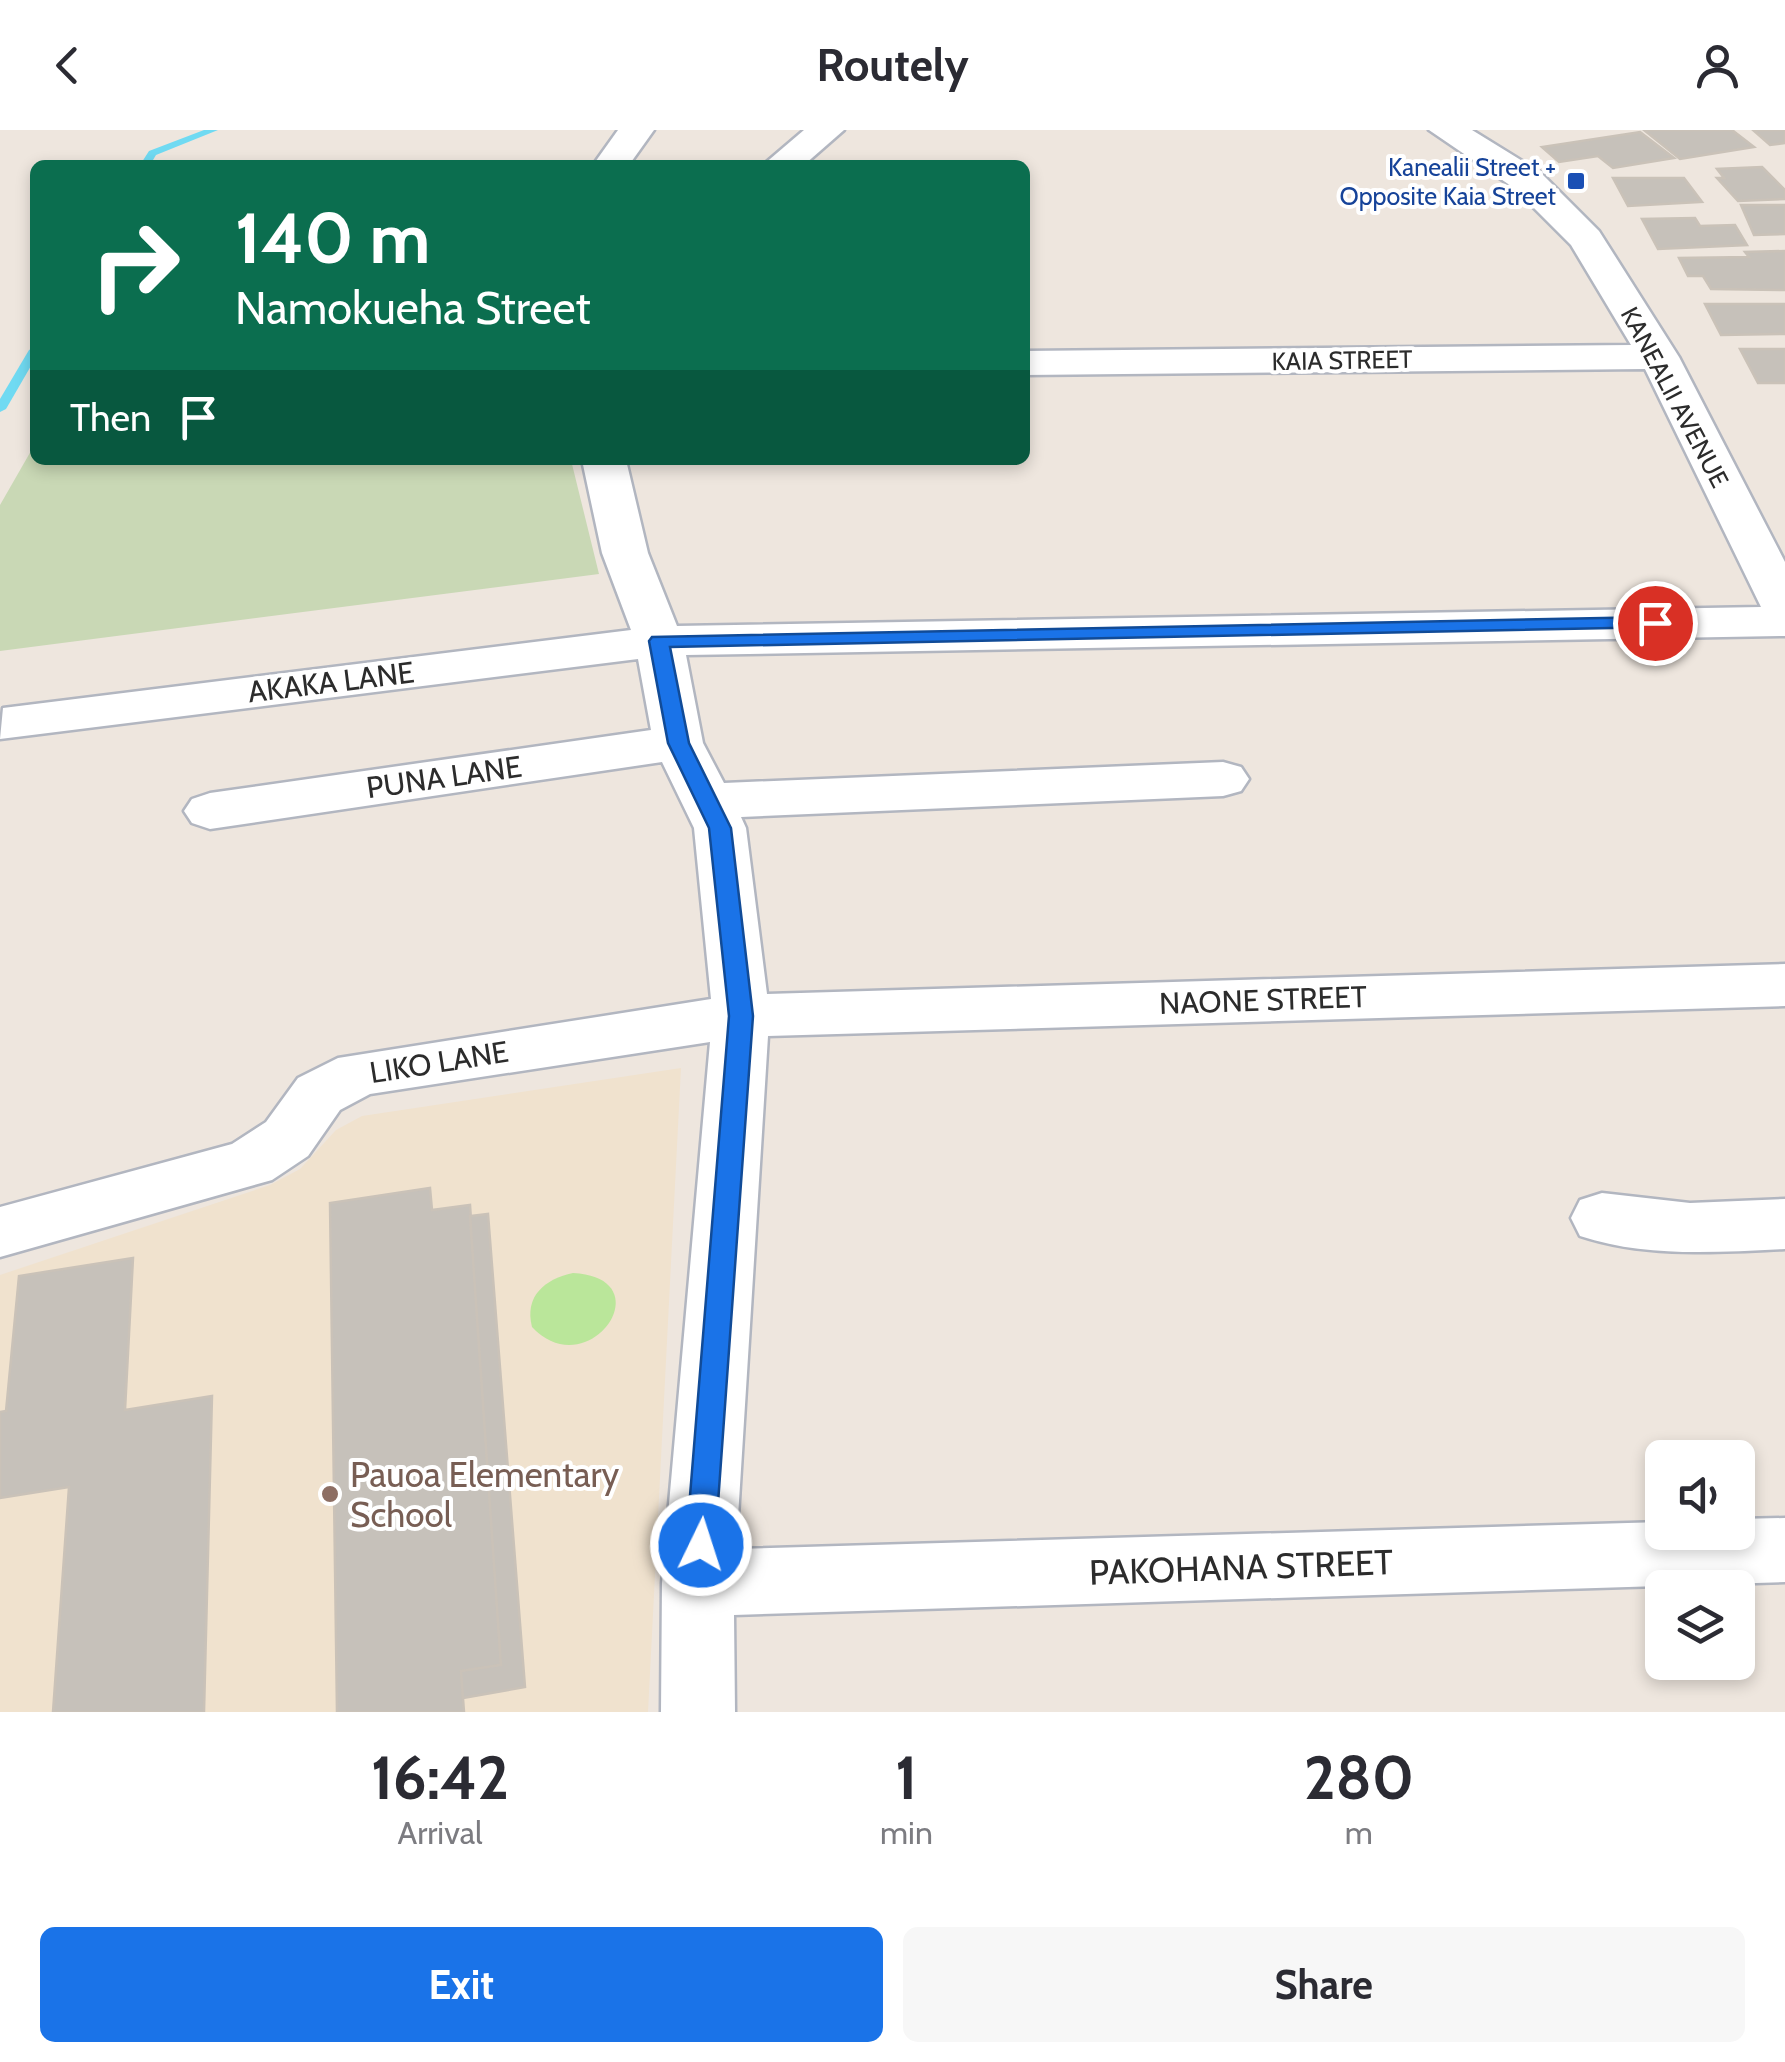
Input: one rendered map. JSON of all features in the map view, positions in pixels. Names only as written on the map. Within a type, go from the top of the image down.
[{"type":"street","points":[[615,160],[636,130]]},
{"type":"street","points":[[787,160],[826,130]]},
{"type":"street","name":"KANEALII AVENUE","points":[[1447,130],[1526,180],[1586,239],[1765,534],[1785,608]]},
{"type":"street","name":"KAIA STREET","points":[[1030,363],[1659,356]]},
{"type":"street","points":[[605,465],[625,553],[659,641],[678,743],[720,828],[741,1016],[698,1583],[698,1712]]},
{"type":"street","name":"AKAKA LANE","points":[[3,724],[659,641],[1785,620]]},
{"type":"street","name":"PUNA LANE","points":[[210,811],[678,743]]},
{"type":"street","points":[[707,800],[1224,780]]},
{"type":"street","name":"NAONE STREET","points":[[741,1016],[1785,985]]},
{"type":"street","name":"LIKO LANE","points":[[0,1232],[250,1163],[288,1140],[319,1094],[359,1074],[741,1016]]},
{"type":"street","points":[[1602,1218],[1690,1228],[1785,1224]]},
{"type":"street","name":"PAKOHANA STREET","points":[[698,1583],[1785,1550]]},
{"type":"shaded area","name":"Pauoa Elementary School","points":[[681,1068],[648,1712],[0,1712],[0,1275],[270,1185],[300,1169],[336,1130],[362,1116]]},
{"type":"green space","points":[[30,453],[30,465],[572,465],[599,574],[0,651],[0,505]]},
{"type":"green space","points":[[573,1273],[600,1279],[613,1292],[615,1308],[608,1324],[594,1338],[575,1345],[554,1342],[532,1327],[530,1316],[539,1291]]},
{"type":"building","points":[[1644,130],[1732,130],[1754,147],[1680,159]]},
{"type":"building","points":[[1753,130],[1785,130],[1785,143],[1770,145]]},
{"type":"building","points":[[1640,132],[1674,158],[1613,168],[1598,156],[1559,162],[1542,147]]},
{"type":"building","points":[[1762,167],[1785,190],[1785,199],[1738,201],[1717,178],[1724,178],[1717,169]]},
{"type":"building","points":[[1613,178],[1684,178],[1702,202],[1628,206]]},
{"type":"building","points":[[1741,205],[1785,205],[1785,234],[1754,235]]},
{"type":"building","points":[[1695,218],[1700,226],[1735,225],[1747,245],[1658,249],[1642,219]]},
{"type":"building","points":[[1785,251],[1785,290],[1711,289],[1703,276],[1688,276],[1679,258],[1749,257],[1745,252]]},
{"type":"building","points":[[1705,304],[1785,304],[1785,334],[1721,335]]},
{"type":"building","points":[[1740,349],[1785,349],[1785,383],[1758,383]]},
{"type":"building","points":[[430,1188],[432,1210],[470,1205],[501,1665],[461,1671],[464,1712],[337,1712],[330,1203]]},
{"type":"building","points":[[488,1214],[525,1687],[463,1698],[461,1671],[501,1665],[470,1216]]},
{"type":"building","points":[[133,1258],[125,1410],[212,1396],[204,1712],[53,1712],[69,1487],[0,1498],[0,1412],[6,1411],[19,1276]]},
{"type":"waterway","points":[[148,160],[152,153],[213,130]]},
{"type":"waterway","points":[[0,409],[30,358]]},
{"type":"place","name":"Kanealii Street + Opposite Kaia Street","points":[[1576,181]]},
{"type":"place","name":"Pauoa Elementary School","points":[[330,1494]]},
{"type":"route","points":[[701,1545],[741,1016],[720,828],[678,743],[659,641],[1655,623]]}]
